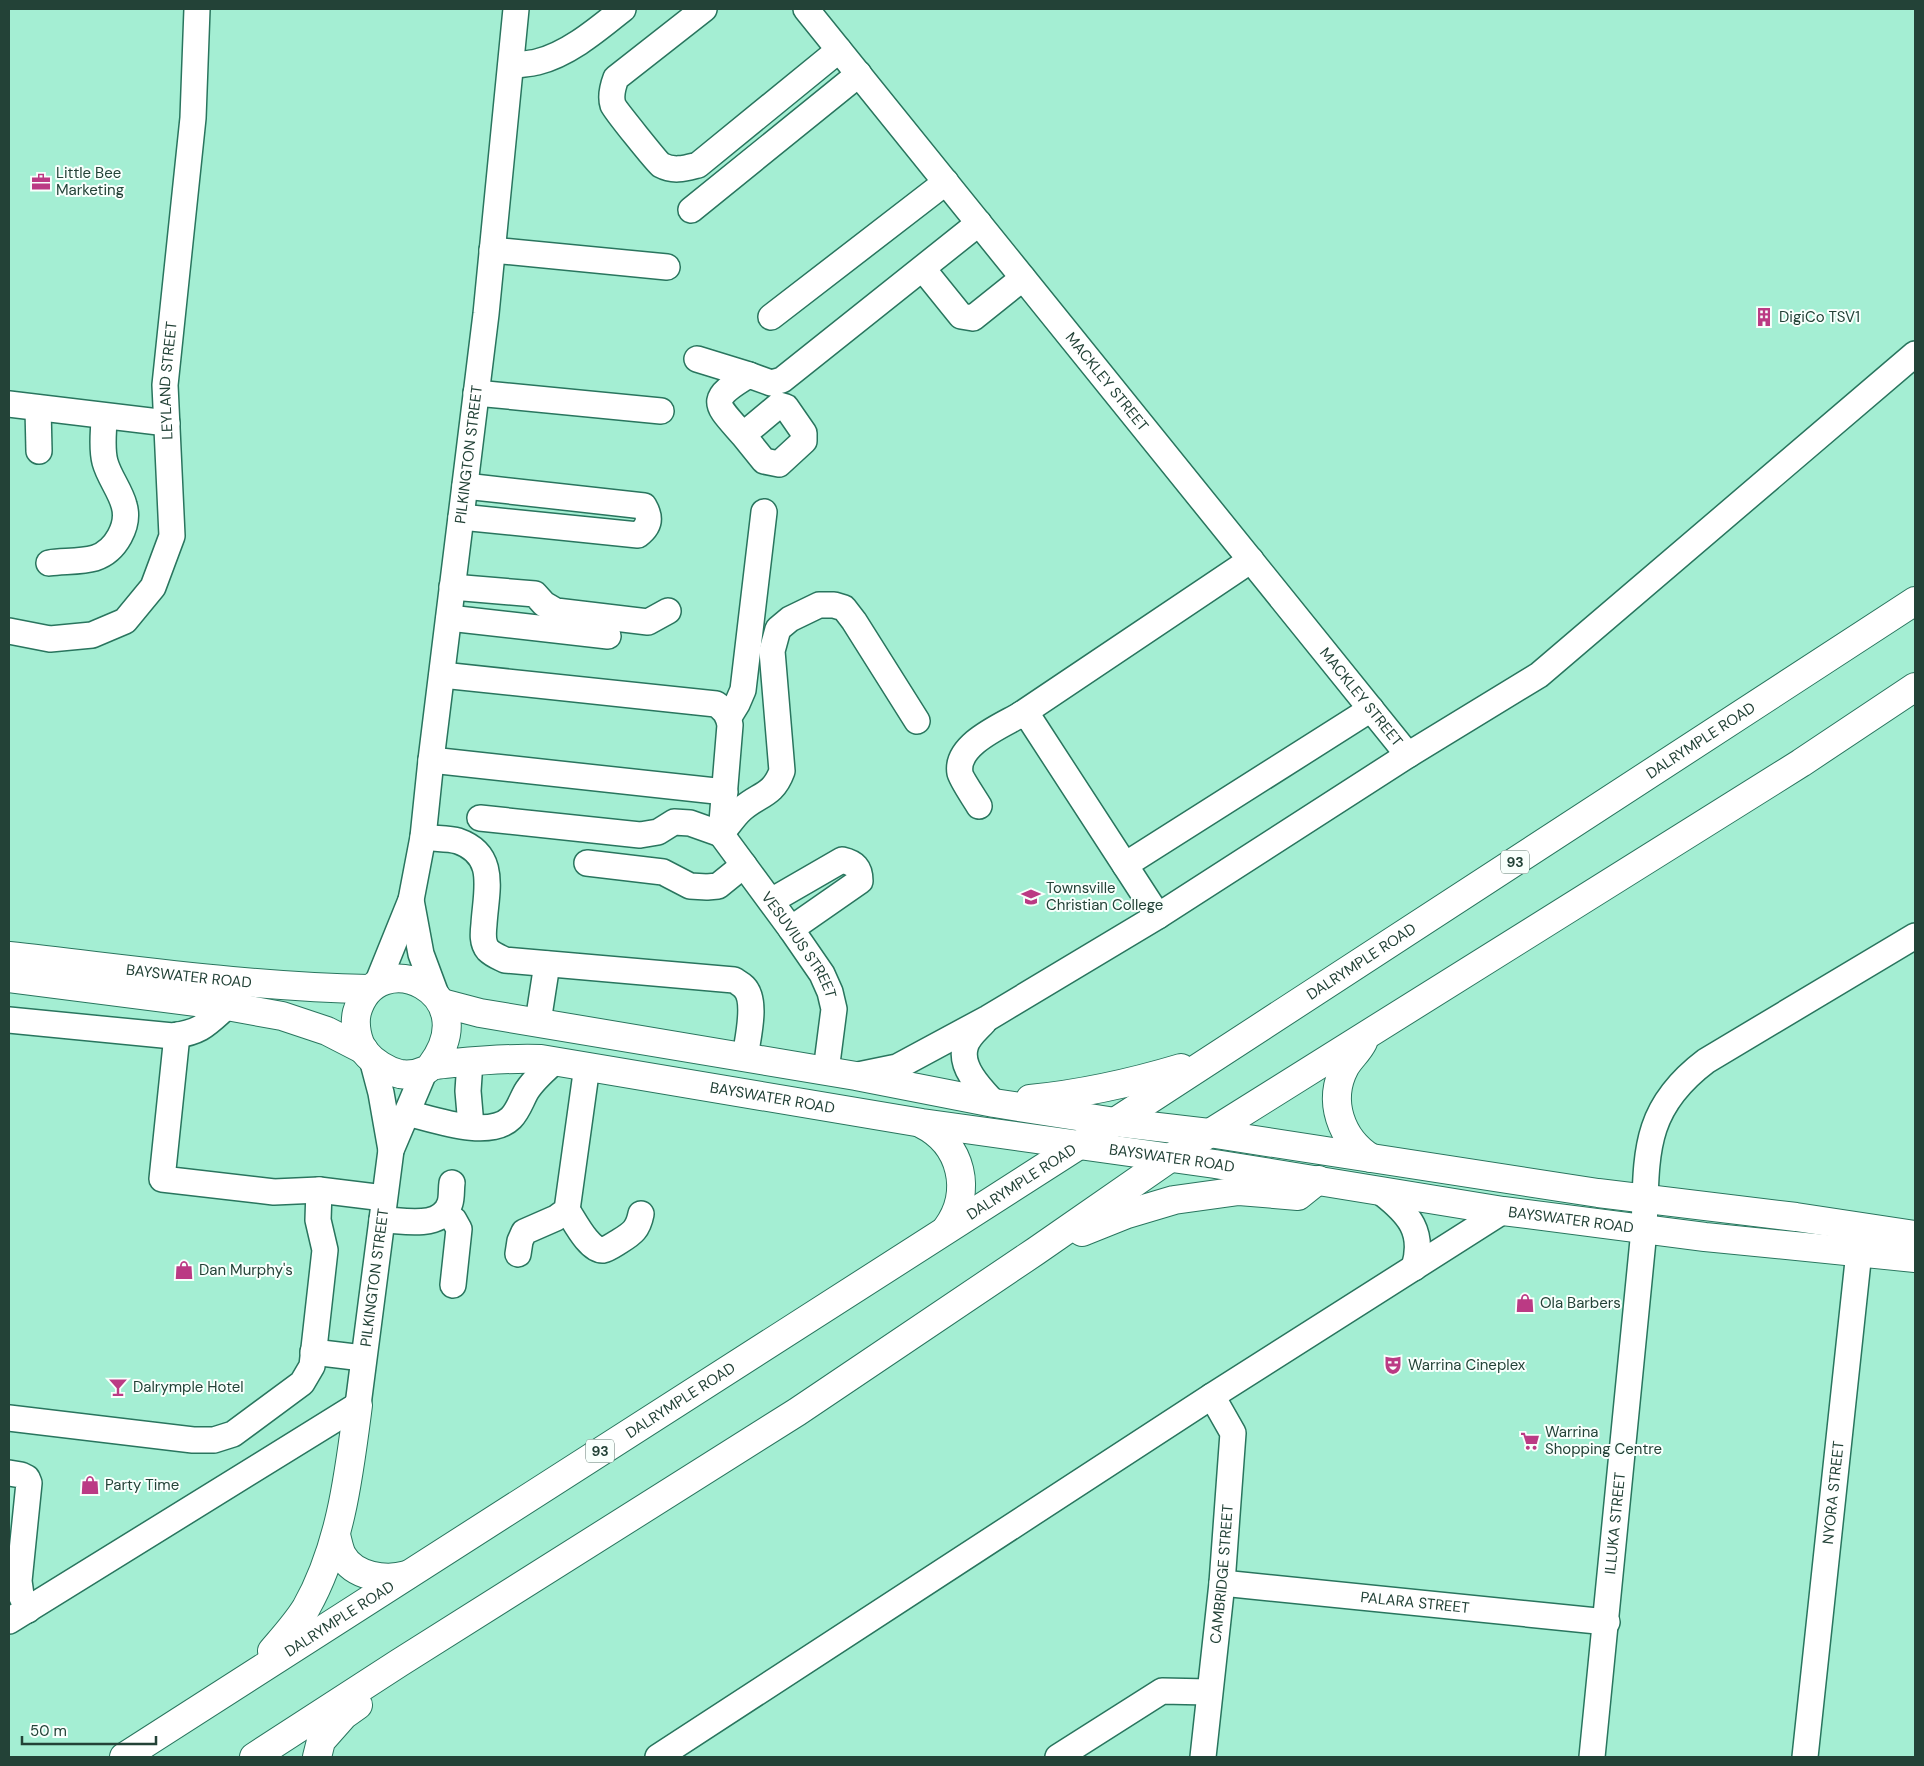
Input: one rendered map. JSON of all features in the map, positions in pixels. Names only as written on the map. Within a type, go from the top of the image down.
[{"type":"main road","name":"DALRYMPLE ROAD","points":[[124,1757],[1114,1122],[1915,601]]},
{"type":"main road","points":[[254,1757],[399,1663],[797,1412],[1170,1158],[1801,763],[1915,687]]},
{"type":"main road","name":"BAYSWATER ROAD","points":[[9,956],[268,984],[321,988],[373,986]]},
{"type":"main road","name":"BAYSWATER ROAD","points":[[9,978],[227,1006],[282,1016],[327,1031],[368,1054]]},
{"type":"main road","points":[[399,978],[410,980],[424,985],[440,1000],[448,1025],[447,1037],[443,1049],[428,1068],[416,1074],[401,1074],[392,1071],[368,1054],[358,1038],[356,1015],[364,995],[373,986],[385,980],[399,978]]},
{"type":"main road","name":"BAYSWATER ROAD","points":[[440,1000],[460,1009],[856,1076],[994,1104],[1114,1122],[1209,1133],[1645,1199],[1860,1240],[1915,1258]]},
{"type":"main road","points":[[1365,1036],[1360,1049],[1349,1061],[1341,1075],[1337,1090],[1337,1106],[1341,1122],[1348,1136],[1358,1149],[1371,1158]]},
{"type":"main road","name":"BAYSWATER ROAD","points":[[428,1068],[470,1061],[511,1058],[555,1061],[922,1123],[1318,1180],[1503,1211],[1644,1230],[1860,1240],[1915,1235]]},
{"type":"main road","points":[[994,1104],[1068,1095],[1113,1086],[1141,1080],[1212,1058]]},
{"type":"main road","points":[[1170,1158],[1154,1149],[1149,1136],[1150,1126],[1156,1114],[1166,1102],[1212,1058]]},
{"type":"main road","points":[[922,1123],[936,1132],[947,1144],[956,1158],[961,1174],[961,1198],[956,1214],[947,1228]]},
{"type":"main road","points":[[1036,1251],[1127,1214],[1174,1200],[1239,1191],[1298,1196],[1318,1180]]},
{"type":"main road","points":[[254,1673],[295,1625],[316,1589],[336,1536],[349,1475],[358,1404]]},
{"type":"main road","points":[[336,1536],[343,1556],[357,1569],[369,1575],[382,1578],[407,1575]]},
{"type":"main road","points":[[317,1757],[321,1741],[344,1715],[400,1675],[403,1669],[399,1663]]},
{"type":"street","name":"LEYLAND STREET","points":[[9,631],[50,638],[92,635],[125,621],[152,587],[172,536],[165,385],[193,118],[197,9]]},
{"type":"street","name":"PILKINGTON STREET","points":[[373,986],[410,900],[424,838],[431,760],[492,250],[516,9]]},
{"type":"street","points":[[511,66],[538,61],[559,53],[591,34],[623,9]]},
{"type":"street","points":[[704,9],[616,78],[612,90],[613,105],[660,164],[672,169],[682,169],[698,165],[839,50]]},
{"type":"street","name":"MACKLEY STREET","points":[[806,9],[1408,755]]},
{"type":"street","points":[[691,210],[859,74]]},
{"type":"street","points":[[771,317],[946,182]]},
{"type":"street","points":[[697,359],[771,383],[782,380],[979,223]]},
{"type":"street","points":[[492,250],[667,267]]},
{"type":"street","points":[[923,269],[961,316],[966,318],[973,318],[1023,278]]},
{"type":"street","points":[[856,1076],[897,1067],[988,1018],[1158,916],[1408,755],[1539,675],[1913,360]]},
{"type":"street","points":[[744,434],[720,409],[719,402],[722,394],[749,375]]},
{"type":"street","points":[[476,393],[661,411]]},
{"type":"street","points":[[9,404],[167,423]]},
{"type":"street","points":[[38,408],[39,452]]},
{"type":"street","points":[[48,562],[95,558],[115,543],[123,530],[126,517],[124,504],[110,475],[104,456],[104,416]]},
{"type":"street","points":[[461,517],[638,535],[648,524],[649,518],[644,506],[465,486]]},
{"type":"street","points":[[728,717],[737,704],[743,690],[764,512]]},
{"type":"street","points":[[979,806],[960,773],[962,756],[973,742],[1020,714],[1251,560]]},
{"type":"street","points":[[452,587],[535,594],[544,604],[556,611],[648,622],[668,611]]},
{"type":"street","points":[[721,834],[742,809],[778,783],[782,771],[772,651],[778,629],[790,619],[819,605],[834,605],[844,608],[917,721]]},
{"type":"street","points":[[449,618],[608,636]]},
{"type":"street","points":[[442,675],[716,704],[724,709],[728,717],[730,735],[721,834]]},
{"type":"street","points":[[1125,865],[1371,709]]},
{"type":"street","points":[[1020,714],[1030,719],[1042,735],[1158,916]]},
{"type":"street","points":[[431,760],[725,792]]},
{"type":"street","points":[[480,818],[640,835],[658,832],[674,822],[690,823],[721,834]]},
{"type":"street","name":"VESUVIUS STREET","points":[[721,834],[791,929],[822,974],[830,992],[834,1009],[826,1071]]},
{"type":"street","points":[[424,838],[457,841],[472,848],[484,860],[487,876],[483,939],[487,949],[505,960],[734,980],[744,987],[749,995],[751,1006],[745,1058]]},
{"type":"street","points":[[770,901],[842,860],[853,862],[860,871],[860,881],[791,929]]},
{"type":"street","points":[[587,863],[663,872],[690,886],[707,887],[718,886],[744,865]]},
{"type":"street","name":"PILKINGTON STREET","points":[[410,900],[421,954],[440,1000]]},
{"type":"street","points":[[1644,1230],[1647,1158],[1652,1129],[1669,1098],[1692,1072],[1706,1061],[1915,936]]},
{"type":"street","points":[[538,1022],[547,964]]},
{"type":"street","name":"BAYSWATER ROAD","points":[[9,1020],[177,1036],[202,1029],[227,1006]]},
{"type":"street","points":[[988,1018],[969,1038],[965,1048],[965,1058],[977,1084],[994,1104]]},
{"type":"street","points":[[177,1036],[162,1180],[274,1192],[319,1190],[424,1221],[437,1220],[444,1213],[450,1204],[452,1183]]},
{"type":"street","name":"PILKINGTON STREET","points":[[358,1404],[390,1150],[381,1093],[368,1054]]},
{"type":"street","points":[[470,1061],[468,1091],[471,1126]]},
{"type":"street","points":[[407,1113],[436,1121],[488,1128],[504,1123],[511,1118],[526,1091],[537,1077],[555,1061]]},
{"type":"street","points":[[587,1066],[567,1210],[590,1244],[597,1250],[604,1250],[625,1238],[638,1227],[641,1214]]},
{"type":"street","name":"PILKINGTON STREET","points":[[390,1150],[428,1068]]},
{"type":"street","points":[[9,1418],[193,1440],[214,1440],[234,1434],[302,1383],[312,1366],[325,1250],[318,1220],[319,1190]]},
{"type":"street","points":[[1382,1192],[1404,1211],[1414,1228],[1418,1248],[1414,1268]]},
{"type":"street","points":[[518,1254],[524,1232],[556,1218],[567,1210]]},
{"type":"street","points":[[658,1757],[1212,1396],[1503,1211]]},
{"type":"street","points":[[444,1213],[454,1220],[459,1229],[453,1286]]},
{"type":"street","name":"ILLUKA STREET","points":[[1592,1757],[1644,1230]]},
{"type":"street","name":"NYORA STREET","points":[[1805,1757],[1860,1240]]},
{"type":"street","points":[[313,1352],[363,1358]]},
{"type":"street","name":"CAMBRIDGE STREET","points":[[1203,1757],[1222,1583],[1233,1433],[1212,1396]]},
{"type":"street","points":[[18,1616],[358,1404]]},
{"type":"street","points":[[9,1473],[27,1478],[29,1483],[19,1581],[21,1595],[18,1616]]},
{"type":"street","name":"PALARA STREET","points":[[1222,1583],[1606,1622]]},
{"type":"street","points":[[1058,1757],[1162,1691],[1209,1692]]},
{"type":"place","name":"Little Bee Marketing","points":[[41,182]]},
{"type":"place","name":"DigiCo TSV1","points":[[1764,317]]},
{"type":"place","name":"Townsville Christian College","points":[[1031,897]]},
{"type":"place","name":"Dan Murphy's","points":[[184,1270]]},
{"type":"place","name":"Ola Barbers","points":[[1525,1303]]},
{"type":"place","name":"Warrina Cineplex","points":[[1393,1365]]},
{"type":"place","name":"Dalrymple Hotel","points":[[118,1387]]},
{"type":"place","name":"Warrina Shopping Centre","points":[[1530,1441]]},
{"type":"place","name":"Party Time","points":[[90,1485]]}]
